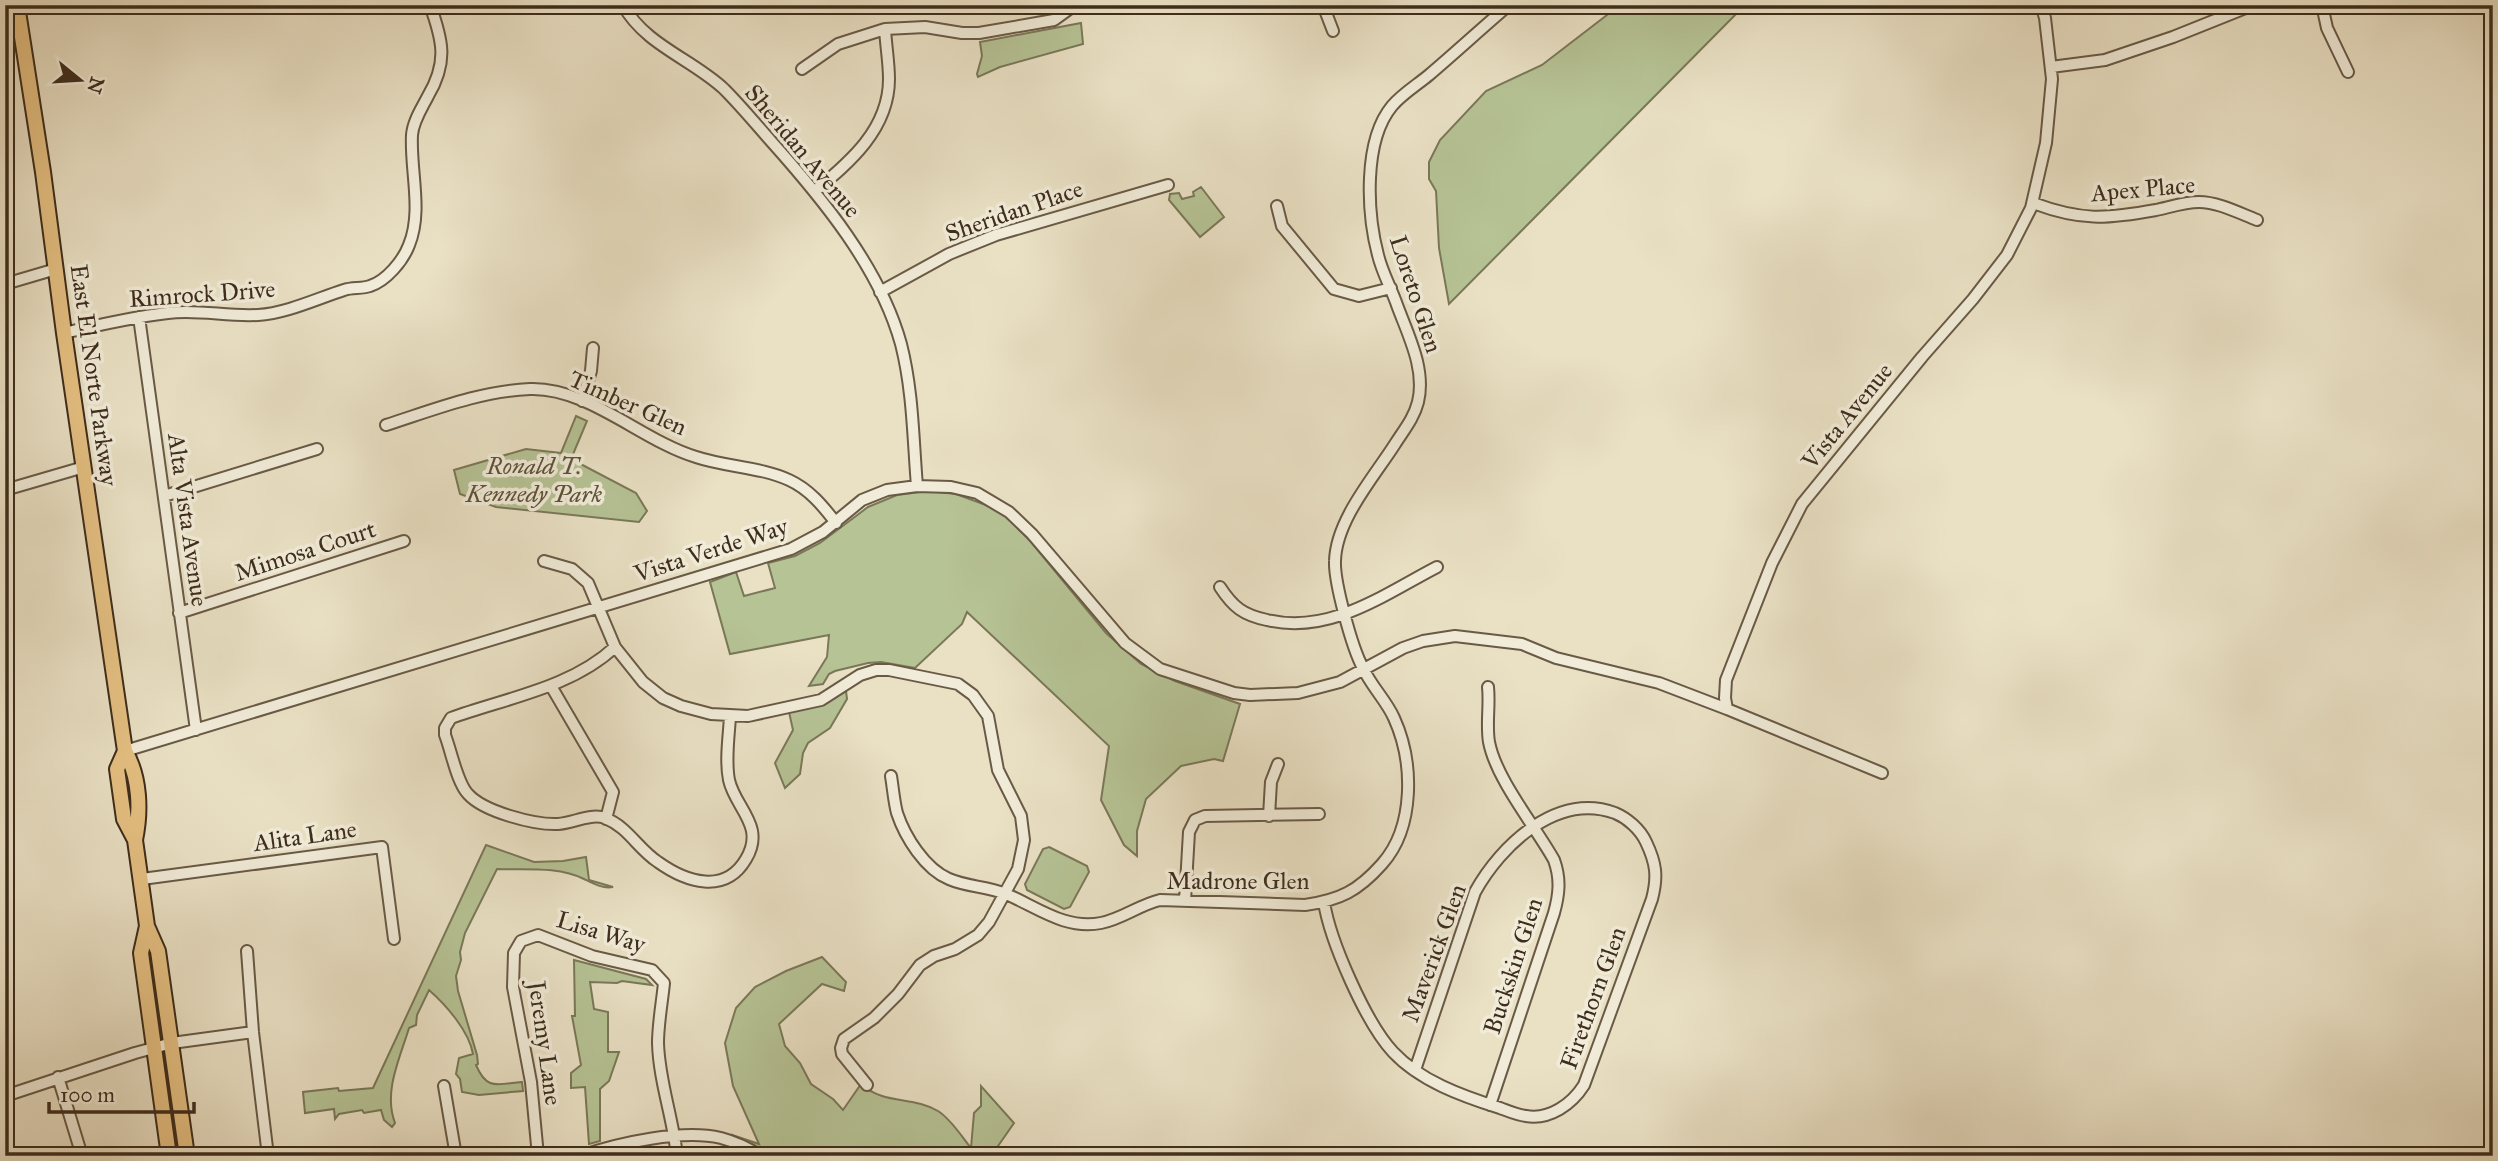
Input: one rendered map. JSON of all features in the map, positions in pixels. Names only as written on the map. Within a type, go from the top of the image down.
[{"type":"main road","name":"East El Norte Parkway","points":[[16,5],[125,751],[133,765],[140,816],[135,840],[147,926],[158,951],[187,1156]]},
{"type":"main road","name":"East El Norte Parkway","points":[[147,926],[141,953],[169,1156]]},
{"type":"street","name":"Rimrock Drive","points":[[64,333],[139,317],[188,311],[259,315],[291,308],[348,289],[370,286],[393,271],[411,243],[415,221],[412,132],[418,114],[436,83],[443,59],[441,36],[430,5]]},
{"type":"street","name":"Sheridan Avenue","points":[[623,5],[640,30],[723,88],[815,191],[841,227],[880,292],[891,316],[907,368],[912,401],[917,486]]},
{"type":"street","points":[[1322,5],[1333,31]]},
{"type":"street","name":"Loreto Glen","points":[[1363,669],[1345,615],[1335,561],[1341,530],[1412,418],[1420,385],[1419,368],[1378,257],[1373,224],[1372,160],[1376,134],[1392,106],[1509,5]]},
{"type":"street","name":"Vista Avenue","points":[[1727,709],[1726,680],[1772,562],[1802,504],[2007,255],[2033,203],[2046,143],[2052,79],[2041,5]]},
{"type":"street","points":[[2051,67],[2105,60],[2173,37],[2253,5]]},
{"type":"street","points":[[2322,5],[2327,28],[2348,72]]},
{"type":"street","points":[[803,69],[838,44],[885,29],[925,27],[979,33],[1054,20],[1072,7]]},
{"type":"street","points":[[815,191],[848,163],[875,129],[887,98],[889,81],[885,29]]},
{"type":"street","name":"Sheridan Place","points":[[880,292],[949,254],[996,234],[1168,185]]},
{"type":"street","name":"Apex Place","points":[[2033,203],[2055,211],[2090,217],[2118,217],[2199,202],[2218,205],[2256,220]]},
{"type":"street","points":[[1277,206],[1282,226],[1334,289],[1359,296],[1391,288]]},
{"type":"street","points":[[5,284],[56,269]]},
{"type":"street","name":"Alta Vista Avenue","points":[[139,317],[196,730]]},
{"type":"street","points":[[582,401],[591,371],[593,348]]},
{"type":"street","name":"Timber Glen","points":[[386,425],[479,396],[530,389],[545,390],[582,401],[695,457],[791,481],[821,502],[836,523]]},
{"type":"street","points":[[164,496],[317,449]]},
{"type":"street","points":[[5,490],[84,467]]},
{"type":"street","name":"Vista Verde Way","points":[[125,751],[791,550],[836,523],[862,500],[887,490],[917,486],[951,487],[976,493],[1009,512],[1032,534],[1125,643],[1160,669],[1234,693],[1298,693],[1340,682],[1403,648],[1423,641],[1455,636],[1522,644],[1556,658],[1659,683],[1727,709]]},
{"type":"street","name":"Mimosa Court","points":[[179,613],[404,541]]},
{"type":"street","points":[[544,561],[572,569],[588,583],[615,647],[643,682],[663,698],[712,714],[748,716],[821,700],[860,675],[876,670],[889,670],[958,684],[973,695],[988,716],[998,770],[1021,816],[1024,840],[1018,869],[989,922],[978,935],[920,965],[898,994],[874,1018],[844,1039],[842,1054],[867,1086]]},
{"type":"street","points":[[1220,587],[1232,605],[1244,613],[1278,623],[1315,624],[1345,615],[1437,568]]},
{"type":"street","points":[[615,647],[603,659],[551,686],[451,718],[445,728],[445,734],[468,794],[486,807],[530,821],[558,824],[599,816],[622,826],[658,863],[691,879],[714,883],[727,878],[746,860],[753,839],[747,814],[732,790],[729,779],[730,716]]},
{"type":"street","name":"Madrone Glen","points":[[891,776],[898,814],[914,848],[939,874],[951,880],[1005,894],[1069,923],[1100,923],[1160,901],[1305,905],[1324,902],[1340,898],[1365,883],[1389,856],[1406,813],[1408,776],[1401,740],[1394,718],[1363,669]]},
{"type":"street","points":[[551,686],[613,792],[606,819]]},
{"type":"street","name":"Buckskin Glen","points":[[1488,687],[1489,741],[1497,766],[1555,860],[1559,873],[1558,898],[1490,1105]]},
{"type":"street","points":[[1727,709],[1882,773]]},
{"type":"street","points":[[1269,816],[1271,782],[1278,764]]},
{"type":"street","name":"Firethorn Glen","points":[[1324,902],[1334,941],[1376,1030],[1392,1051],[1429,1080],[1490,1105],[1526,1116],[1562,1108],[1584,1085],[1656,886],[1655,861],[1642,834],[1622,816],[1600,808],[1577,808],[1549,817],[1534,827]]},
{"type":"street","points":[[1185,901],[1189,832],[1195,820],[1205,816],[1319,814]]},
{"type":"street","name":"Maverick Glen","points":[[1415,1070],[1475,892],[1488,869],[1534,827]]},
{"type":"street","name":"Alita Lane","points":[[142,879],[382,847],[394,939]]},
{"type":"street","name":"Lisa Way","points":[[525,939],[538,935],[592,956],[652,970],[662,978],[664,984],[658,1042],[663,1086],[675,1138]]},
{"type":"street","name":"Jeremy Lane","points":[[525,939],[514,953],[513,987],[531,1082],[538,1156]]},
{"type":"street","points":[[247,951],[253,1032],[268,1156]]},
{"type":"street","points":[[5,1096],[172,1043],[253,1032]]},
{"type":"street","points":[[58,1077],[82,1156]]},
{"type":"street","points":[[444,1086],[456,1156]]},
{"type":"street","points":[[582,1156],[635,1141],[701,1135],[742,1145],[761,1156]]},
{"type":"street","points":[[675,1138],[677,1156]]},
{"type":"green space","points":[[1620,5],[1745,5],[1449,304],[1439,248],[1436,191],[1429,179],[1429,162],[1440,140],[1486,91],[1542,65]]},
{"type":"green space","points":[[1081,23],[1083,44],[1000,67],[978,77],[982,56],[980,42]]},
{"type":"green space","points":[[1201,187],[1224,217],[1200,237],[1169,200],[1170,194],[1179,193],[1182,199],[1194,196],[1193,192]]},
{"type":"green space","name":"Ronald T. Kennedy Park","points":[[576,416],[587,421],[571,459],[636,493],[647,511],[639,522],[496,507],[460,494],[454,470],[526,449],[561,453]]},
{"type":"green space","points":[[928,491],[956,494],[1002,511],[1106,633],[1141,664],[1175,681],[1240,704],[1223,761],[1214,759],[1181,766],[1146,799],[1137,831],[1137,856],[1124,845],[1101,800],[1109,746],[967,612],[962,624],[915,668],[881,662],[868,663],[835,671],[829,674],[823,684],[809,686],[827,657],[829,635],[730,654],[710,582],[736,572],[744,596],[775,588],[768,563],[795,556],[820,543],[868,507],[897,495]]},
{"type":"green space","points":[[846,691],[847,699],[830,728],[808,743],[803,753],[800,774],[785,788],[775,763],[793,730],[789,712],[822,704]]},
{"type":"green space","points":[[486,845],[534,862],[586,857],[589,880],[613,887],[602,887],[574,875],[552,870],[497,869],[465,933],[456,976],[477,1055],[476,1065],[484,1079],[489,1082],[522,1082],[523,1091],[479,1095],[462,1092],[460,1079],[456,1074],[459,1058],[473,1054],[471,1045],[456,1019],[429,990],[417,1015],[416,1025],[409,1028],[394,1075],[391,1099],[395,1123],[392,1127],[384,1120],[381,1110],[339,1114],[335,1119],[334,1109],[305,1113],[303,1092],[373,1088]]},
{"type":"green space","points":[[1049,847],[1087,866],[1089,872],[1070,907],[1064,909],[1027,890],[1025,884],[1043,849]]},
{"type":"green space","points":[[822,957],[846,982],[844,991],[822,984],[779,1024],[785,1046],[800,1063],[811,1084],[833,1099],[843,1110],[861,1084],[879,1095],[928,1106],[947,1119],[971,1148],[974,1113],[981,1106],[981,1086],[1014,1123],[991,1156],[768,1156],[732,1138],[732,1135],[759,1144],[733,1086],[725,1043],[736,1008],[755,987]]},
{"type":"green space","points":[[574,960],[646,979],[652,985],[622,981],[590,982],[594,1009],[608,1012],[608,1052],[619,1052],[609,1081],[600,1089],[600,1141],[589,1144],[585,1087],[571,1088],[571,1073],[581,1065],[572,1016],[575,1016]]}]
